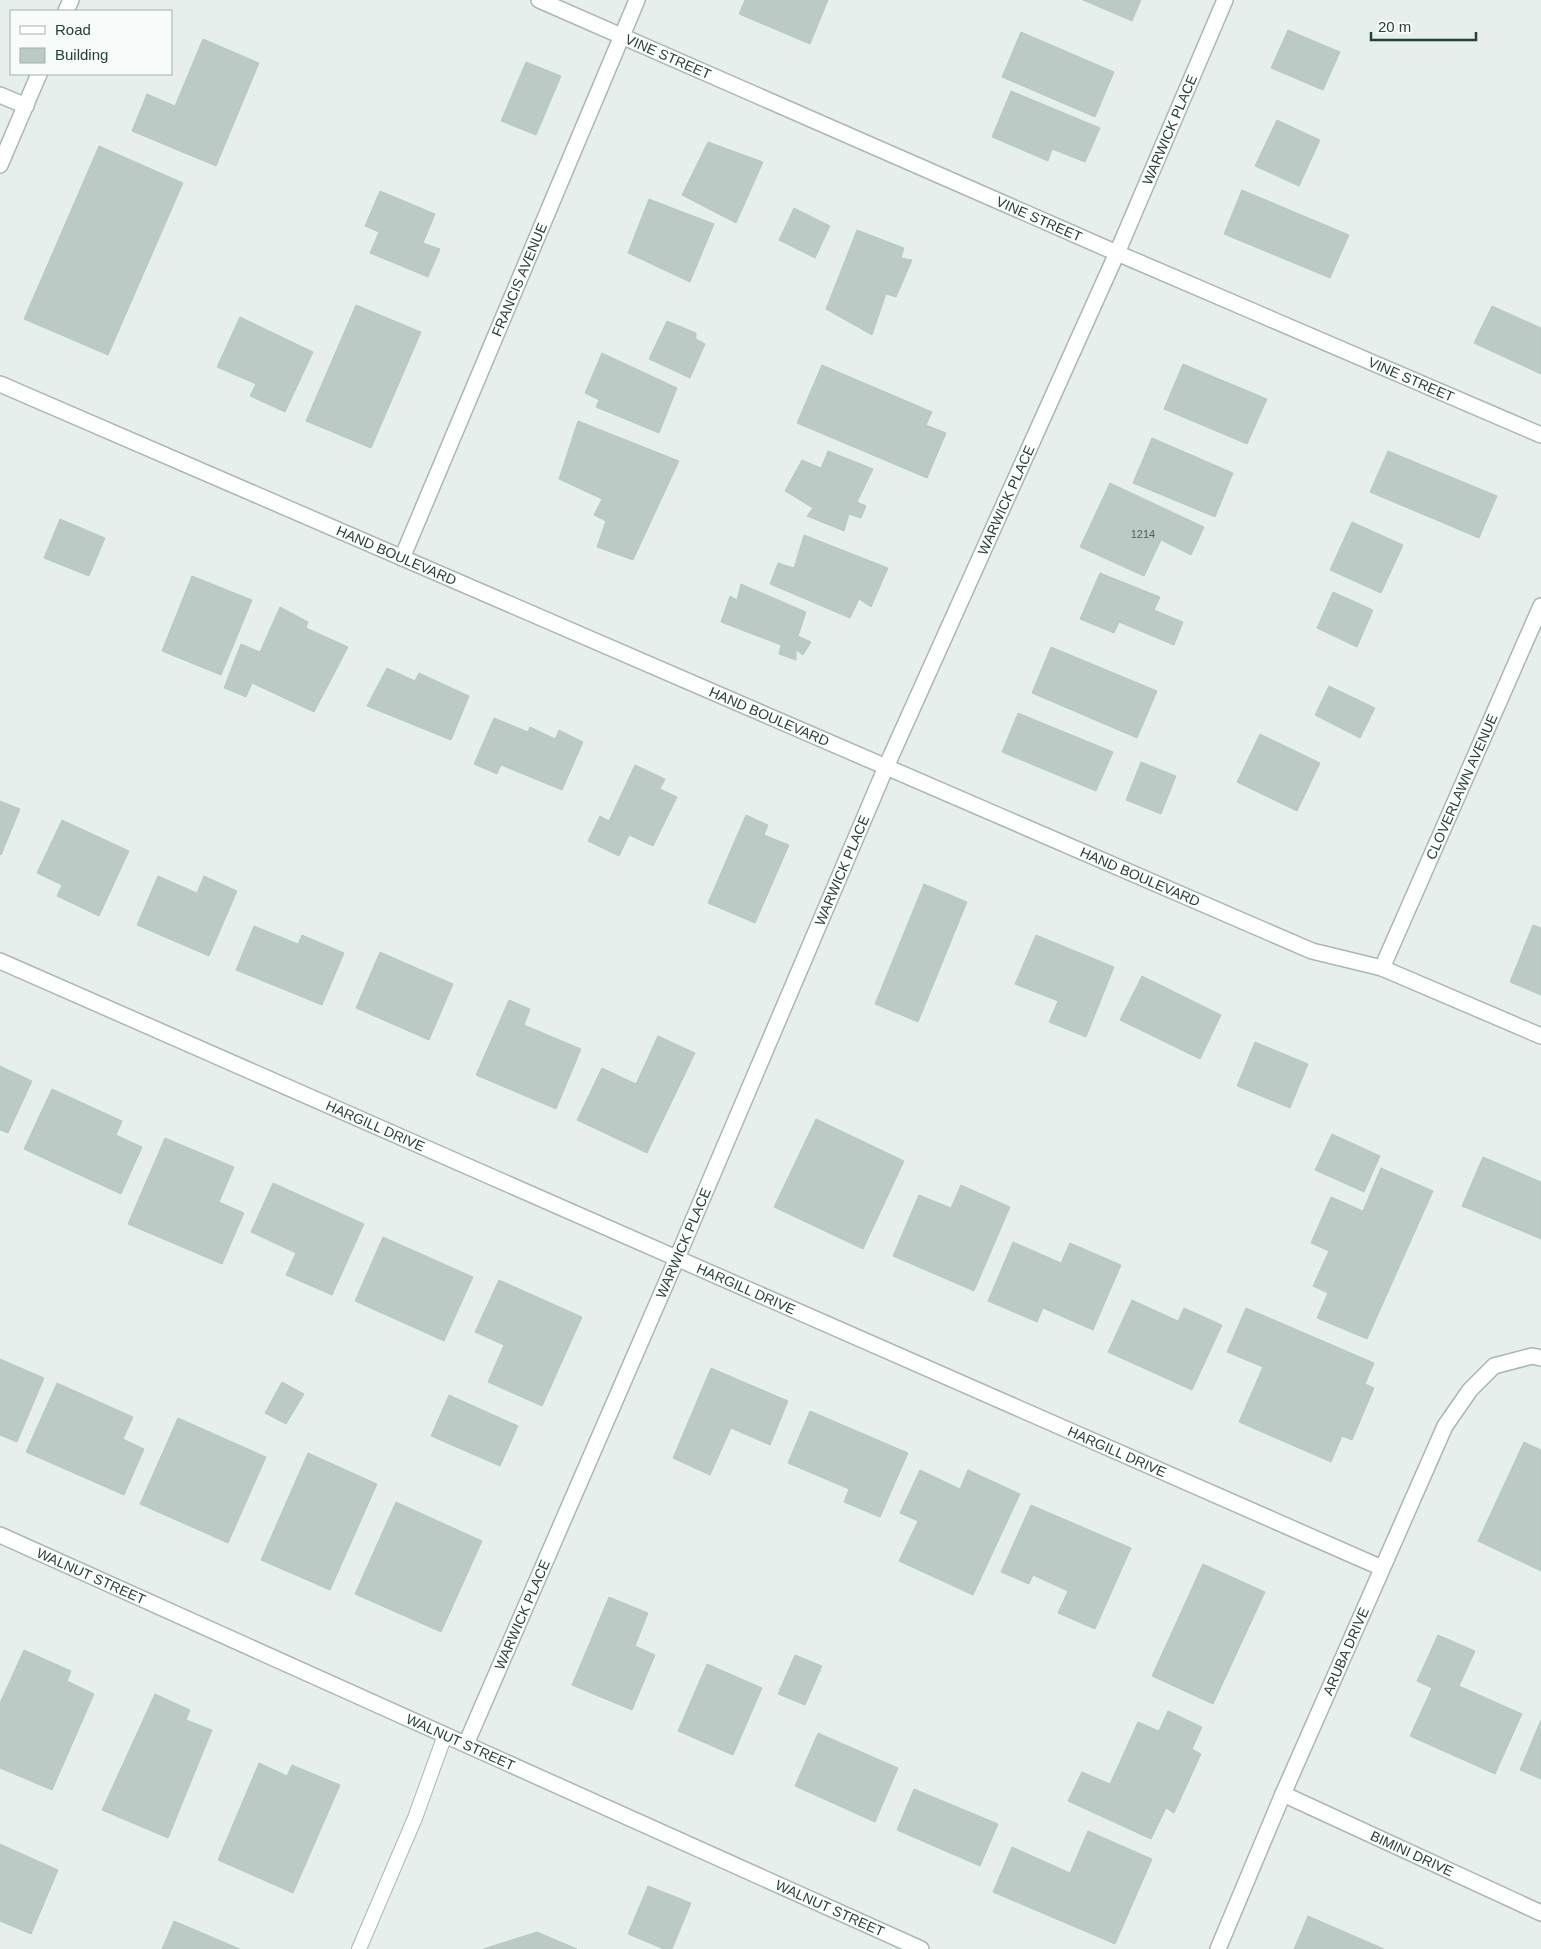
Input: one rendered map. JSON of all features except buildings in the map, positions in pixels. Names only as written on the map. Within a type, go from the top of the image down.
[{"type":"street","name":"VINE STREET","points":[[539,0],[1117,253],[1541,435]]},
{"type":"street","name":"FRANCIS AVENUE","points":[[402,558],[637,0]]},
{"type":"street","name":"WARWICK PLACE","points":[[466,1744],[677,1258],[886,767],[1117,253],[1226,0]]},
{"type":"street","points":[[0,165],[39,75]]},
{"type":"street","points":[[0,95],[26,106]]},
{"type":"street","name":"HAND BOULEVARD","points":[[0,384],[1312,951],[1382,968],[1541,1036]]},
{"type":"street","name":"CLOVERLAWN AVENUE","points":[[1382,968],[1541,606]]},
{"type":"street","name":"HARGILL DRIVE","points":[[0,961],[1382,1568]]},
{"type":"street","name":"ARUBA DRIVE","points":[[1218,1949],[1283,1794],[1446,1426],[1470,1390],[1494,1366],[1532,1356],[1541,1358]]},
{"type":"street","name":"WALNUT STREET","points":[[0,1535],[921,1949]]},
{"type":"street","name":"BIMINI DRIVE","points":[[1283,1794],[1541,1913]]},
{"type":"lane","points":[[359,1949],[415,1818],[445,1735]]}]
